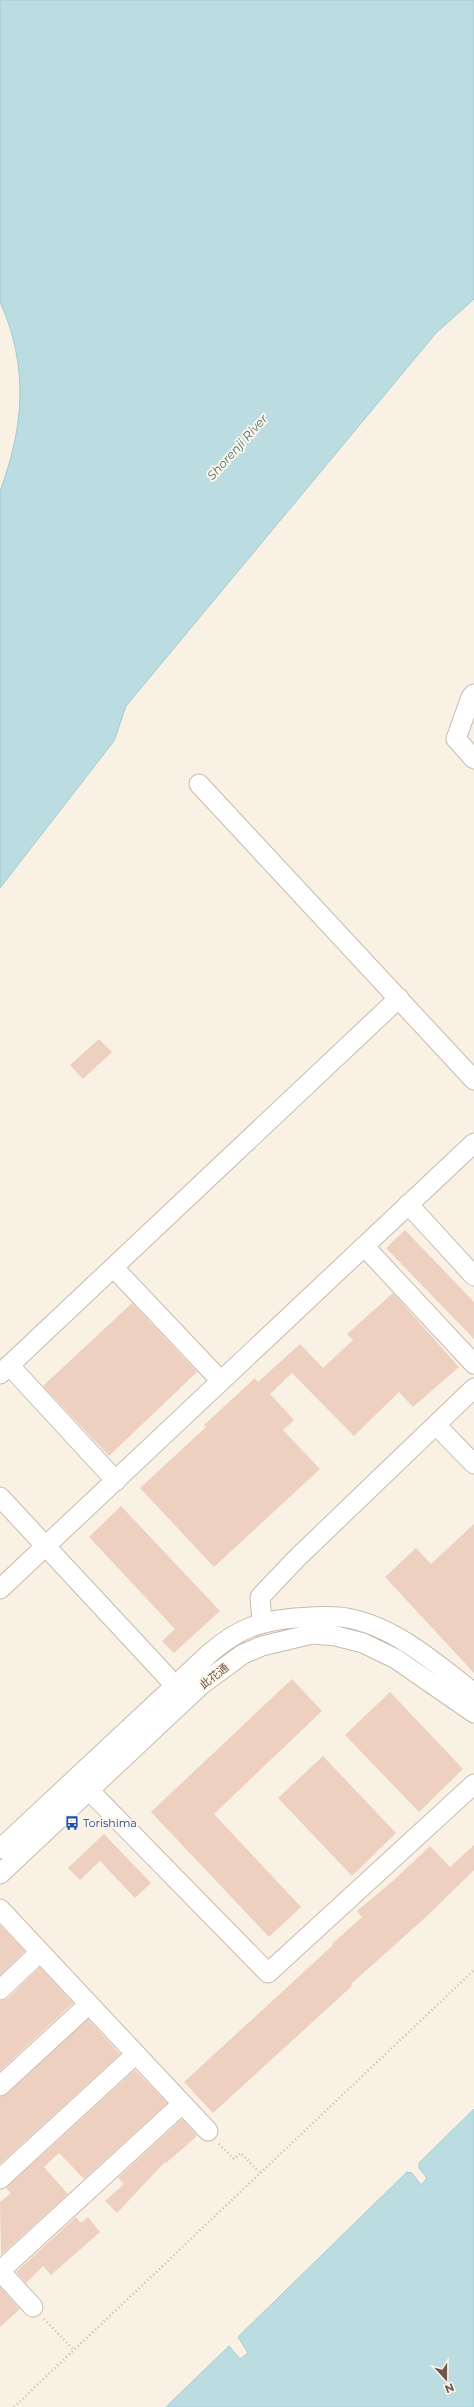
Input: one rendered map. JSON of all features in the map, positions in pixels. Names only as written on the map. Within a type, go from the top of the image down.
[{"type":"street","points":[[474,694],[471,697],[456,739],[474,759]]},
{"type":"street","points":[[199,784],[474,1080]]},
{"type":"street","points":[[116,1481],[5,1370],[398,998]]},
{"type":"street","points":[[0,1589],[474,1143]]},
{"type":"street","points":[[408,1204],[474,1276]]},
{"type":"street","points":[[364,1246],[474,1364]]},
{"type":"street","points":[[114,1268],[221,1381]]},
{"type":"street","points":[[262,1622],[260,1597],[296,1559],[474,1388]]},
{"type":"street","points":[[436,1425],[474,1464]]},
{"type":"street","points":[[0,1497],[181,1692]]},
{"type":"street","name":"此花通","points":[[0,1849],[83,1784],[103,1777],[181,1692],[226,1640],[262,1622],[325,1617],[347,1618],[380,1629],[413,1649],[474,1693]]},
{"type":"street","name":"此花通","points":[[0,1874],[83,1784],[181,1692],[242,1654],[262,1646],[312,1634],[336,1636],[363,1643],[396,1659],[474,1713]]},
{"type":"street","points":[[83,1784],[268,1973],[474,1784]]},
{"type":"street","points":[[0,1909],[208,2131]]},
{"type":"street","points":[[0,1990],[40,1952]]},
{"type":"street","points":[[0,2086],[89,2004]]},
{"type":"street","points":[[0,2179],[136,2054]]},
{"type":"street","points":[[33,2308],[0,2271],[182,2104]]},
{"type":"path","points":[[14,2407],[259,2172],[474,1970]]},
{"type":"path","points":[[208,2131],[234,2159],[241,2152],[259,2172]]},
{"type":"path","points":[[33,2308],[73,2349]]},
{"type":"water","name":"Shorenji River","points":[[0,0],[474,0],[474,299],[436,333],[126,706],[114,741],[0,888],[0,491],[14,443],[20,396],[16,350],[0,302]]},
{"type":"water","points":[[474,2109],[474,2407],[166,2407],[229,2346],[240,2359],[248,2353],[238,2337],[407,2172],[412,2173],[421,2185],[427,2178],[419,2168],[419,2163]]},
{"type":"building","points":[[99,1039],[112,1052],[83,1079],[70,1065]]},
{"type":"building","points":[[405,1230],[474,1302],[474,1339],[386,1248]]},
{"type":"building","points":[[393,1293],[459,1367],[413,1407],[399,1392],[354,1436],[292,1373],[270,1394],[294,1420],[283,1430],[320,1469],[214,1567],[140,1488],[206,1427],[204,1425],[255,1378],[258,1382],[300,1344],[323,1368],[353,1340],[347,1334]]},
{"type":"building","points":[[132,1303],[197,1372],[109,1456],[43,1386]]},
{"type":"building","points":[[121,1506],[220,1611],[174,1653],[162,1641],[175,1629],[89,1537]]},
{"type":"building","points":[[474,1524],[474,1673],[385,1577],[416,1548],[431,1564]]},
{"type":"building","points":[[292,1679],[322,1711],[214,1814],[301,1907],[269,1937],[151,1812]]},
{"type":"building","points":[[390,1692],[463,1769],[419,1812],[345,1735]]},
{"type":"building","points":[[323,1756],[396,1833],[352,1876],[278,1798]]},
{"type":"building","points":[[104,1834],[151,1883],[135,1898],[100,1861],[80,1880],[68,1868]]},
{"type":"building","points":[[474,1845],[474,1870],[427,1916],[351,1984],[352,1986],[213,2113],[184,2082],[333,1945],[332,1944],[362,1917],[357,1911],[394,1880],[430,1846],[450,1867]]},
{"type":"building","points":[[0,1925],[25,1951],[0,1975]]},
{"type":"building","points":[[40,1967],[73,2003],[0,2071],[0,2001],[8,1998]]},
{"type":"building","points":[[88,2019],[120,2054],[0,2164],[0,2097],[7,2094]]},
{"type":"building","points":[[135,2070],[167,2103],[84,2179],[59,2153],[44,2167],[68,2194],[1,2255],[0,2202],[11,2193],[6,2188]]},
{"type":"building","points":[[182,2119],[197,2136],[166,2163],[165,2162],[117,2213],[105,2201],[124,2184],[118,2178]]},
{"type":"building","points":[[76,2217],[81,2223],[88,2217],[100,2232],[51,2275],[43,2266],[26,2283],[16,2272]]},
{"type":"building","points":[[0,2287],[20,2309],[0,2327]]},
{"type":"place","name":"Torishima","points":[[72,1823]]}]
